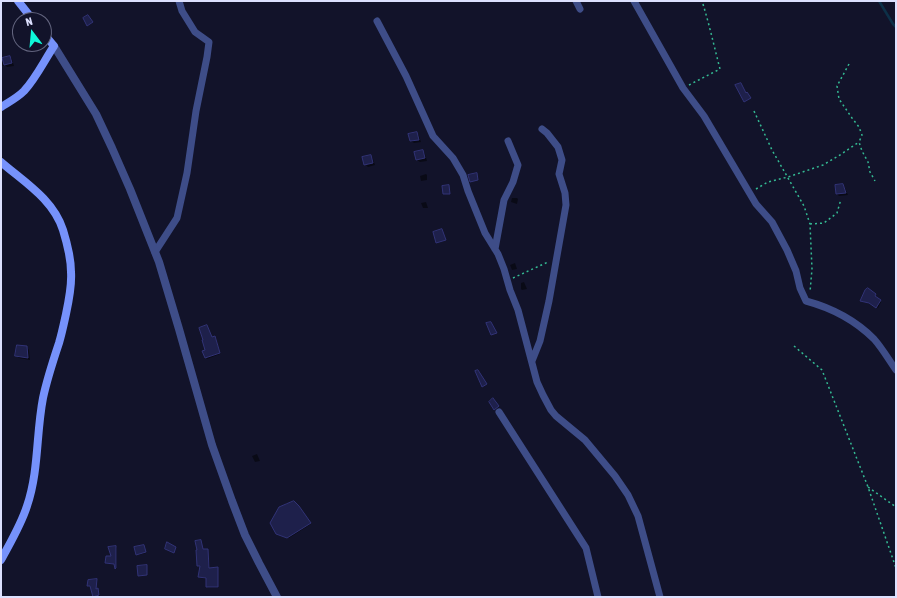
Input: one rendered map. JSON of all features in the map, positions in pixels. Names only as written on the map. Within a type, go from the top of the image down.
[{"type":"main road","points":[[18,1],[27,12]]},
{"type":"main road","points":[[1,107],[24,91],[37,74],[54,46],[52,44]]},
{"type":"main road","points":[[1,162],[42,196],[51,208],[62,229],[72,272],[70,297],[64,327],[44,397],[41,413],[36,469],[32,488],[27,507],[1,560]]},
{"type":"street","points":[[155,252],[177,218],[209,42],[195,32],[182,11],[179,1]]},
{"type":"street","points":[[576,1],[580,9]]},
{"type":"street","points":[[634,1],[683,88],[704,116],[756,204],[772,222],[787,250],[806,301],[816,303],[854,322],[874,340],[896,370]]},
{"type":"street","points":[[377,21],[406,76],[433,136],[453,158],[463,176],[485,233],[498,254],[518,310],[537,382],[543,395],[556,416],[585,440],[615,476],[628,495],[638,516],[660,597]]},
{"type":"street","points":[[54,46],[106,134],[130,189],[155,252],[179,329],[212,445],[245,535],[277,597]]},
{"type":"street","points":[[532,361],[540,341],[549,301],[566,205],[565,193],[559,174],[562,160],[558,147],[542,129]]},
{"type":"street","points":[[495,249],[504,200],[514,182],[518,165],[508,141]]},
{"type":"street","points":[[499,412],[586,548],[598,597]]},
{"type":"path","points":[[683,88],[720,69],[710,24],[702,1]]},
{"type":"path","points":[[749,193],[768,182],[824,165],[859,142],[862,135],[859,127],[839,99],[837,86],[849,64]]},
{"type":"path","points":[[754,111],[772,150],[804,206],[810,224],[812,269],[811,291],[806,301]]},
{"type":"path","points":[[859,142],[868,162],[874,181]]},
{"type":"path","points":[[810,224],[824,223],[837,213],[841,199]]},
{"type":"path","points":[[508,280],[556,260]]},
{"type":"path","points":[[794,346],[822,370],[868,487],[896,568]]},
{"type":"path","points":[[868,487],[896,507]]},
{"type":"building","points":[[88,15],[93,22],[87,26],[83,18]]},
{"type":"building","points":[[10,56],[12,63],[4,65],[2,58]]},
{"type":"building","points":[[741,83],[746,93],[747,92],[751,98],[744,102],[735,85]]},
{"type":"building","points":[[417,132],[419,140],[410,141],[408,134]]},
{"type":"building","points":[[423,150],[425,158],[416,160],[414,152]]},
{"type":"building","points":[[371,155],[373,163],[364,165],[362,157]]},
{"type":"building","points":[[477,173],[478,180],[470,182],[468,175]]},
{"type":"building","points":[[843,184],[846,193],[836,194],[835,185]]},
{"type":"building","points":[[449,185],[450,194],[443,194],[442,186]]},
{"type":"building","points":[[442,229],[446,240],[436,243],[433,232]]},
{"type":"building","points":[[868,288],[881,300],[876,308],[869,303],[860,301],[865,290]]},
{"type":"building","points":[[491,322],[497,333],[491,335],[486,323]]},
{"type":"building","points":[[207,325],[212,337],[215,336],[220,353],[205,358],[202,351],[205,350],[203,340],[199,328]]},
{"type":"building","points":[[17,345],[27,346],[28,358],[15,356]]},
{"type":"building","points":[[478,370],[487,384],[482,387],[475,371]]},
{"type":"building","points":[[493,398],[499,406],[494,410],[489,402]]},
{"type":"building","points":[[294,501],[311,523],[287,538],[276,534],[270,523],[279,507]]},
{"type":"building","points":[[201,540],[203,549],[208,549],[209,568],[218,567],[218,587],[206,587],[206,578],[198,577],[200,566],[197,566],[197,550],[195,541]]},
{"type":"building","points":[[167,542],[176,547],[174,553],[165,549]]},
{"type":"building","points":[[144,545],[146,552],[136,555],[134,547]]},
{"type":"building","points":[[116,546],[115,569],[114,564],[105,563],[106,556],[111,556],[108,547]]},
{"type":"building","points":[[147,565],[147,575],[138,576],[137,566]]},
{"type":"building","points":[[97,579],[96,589],[98,588],[99,595],[93,597],[90,586],[87,586],[88,580]]},
{"type":"waterway","points":[[879,1],[896,27]]}]
